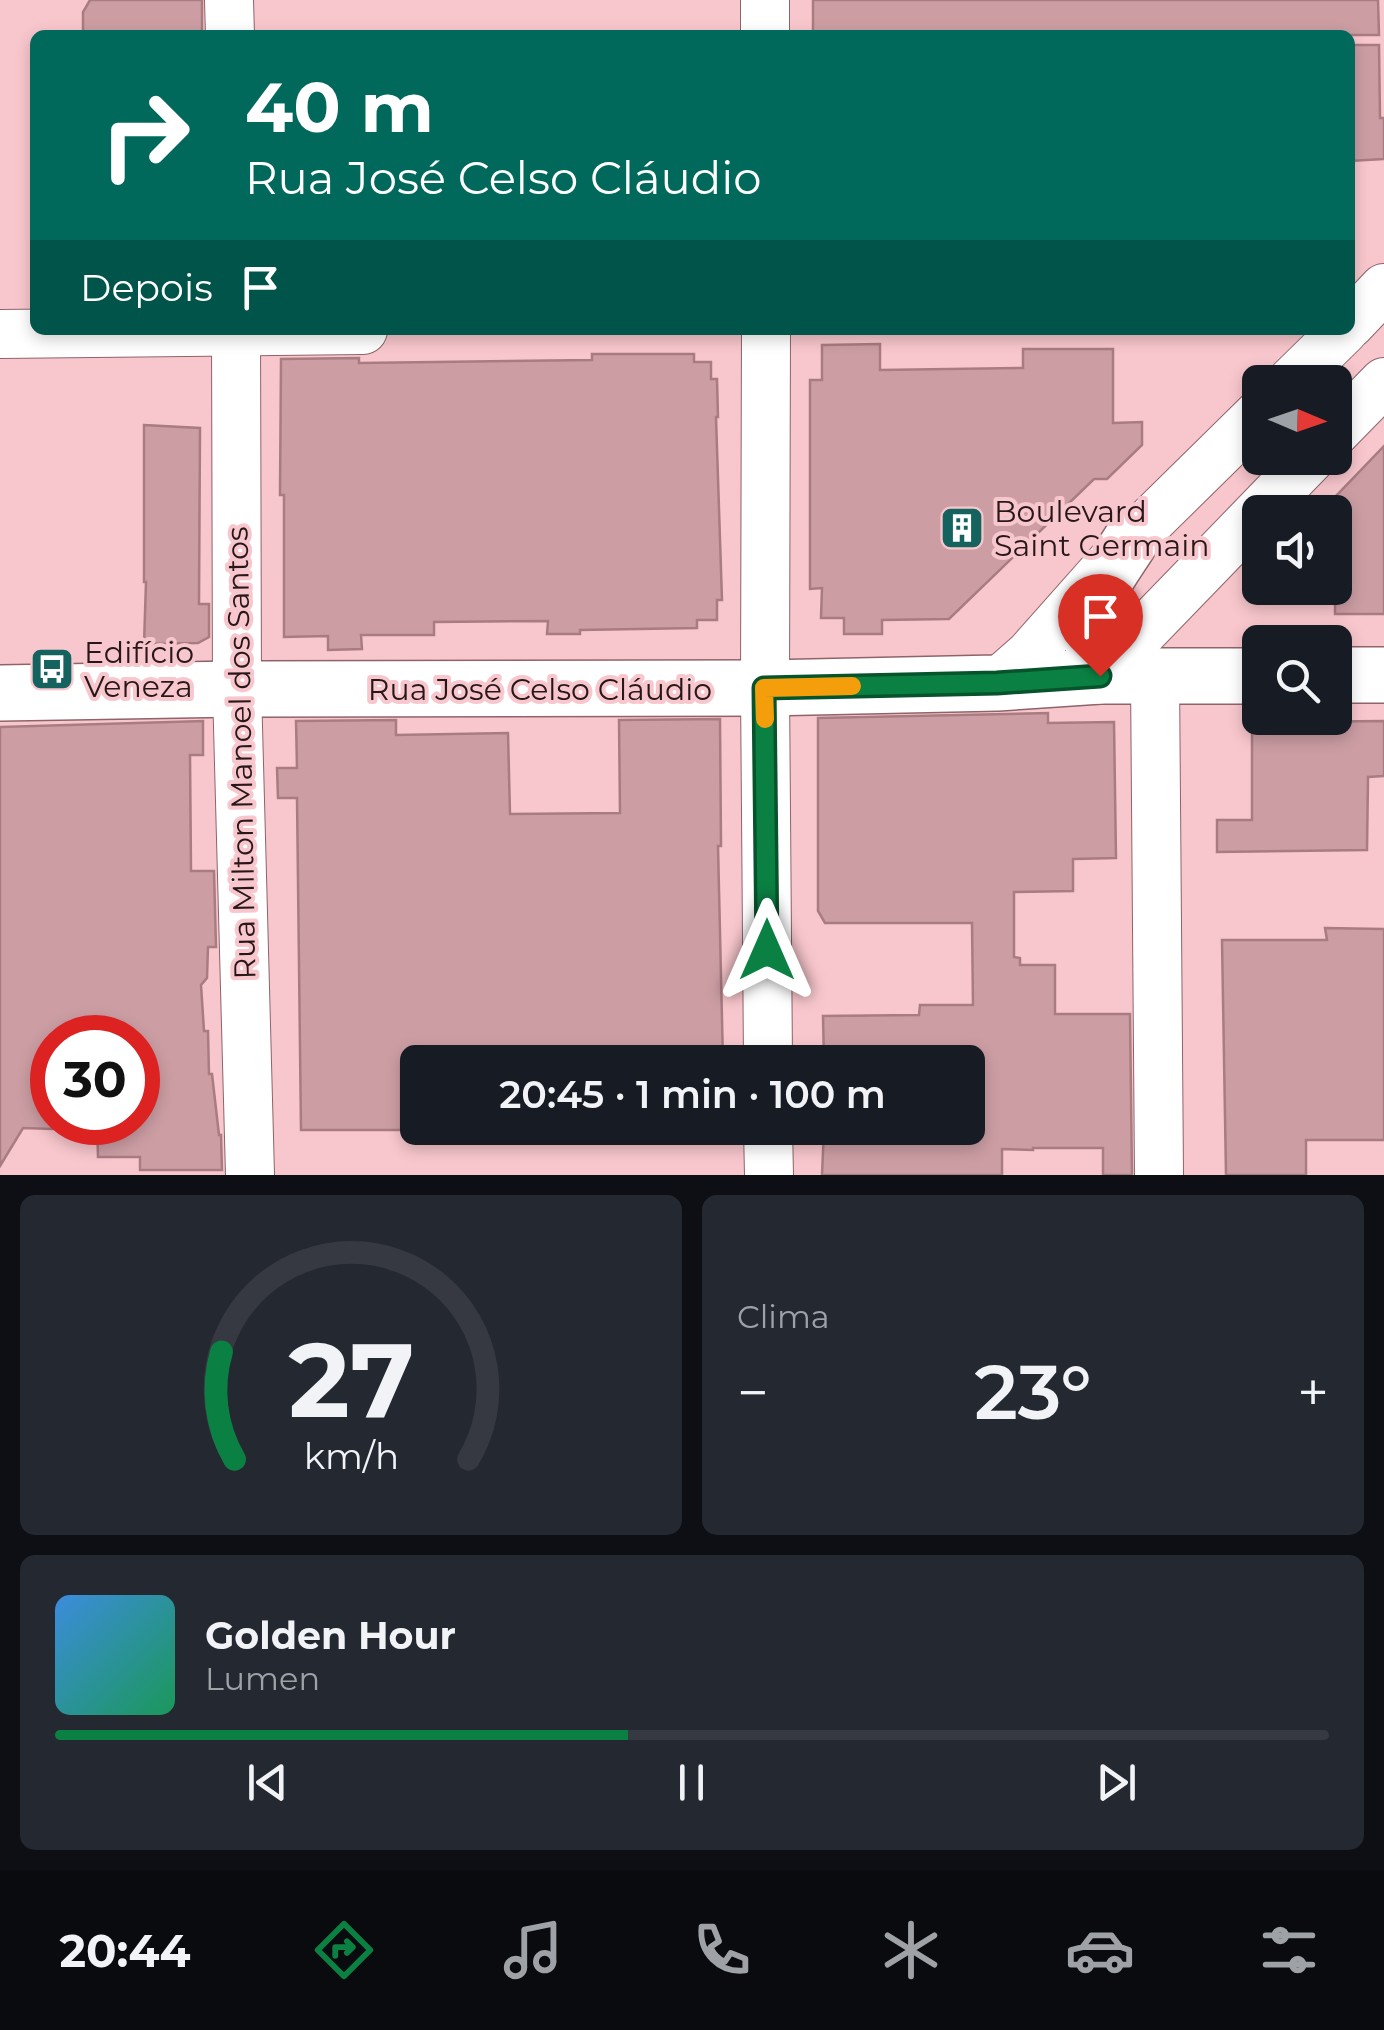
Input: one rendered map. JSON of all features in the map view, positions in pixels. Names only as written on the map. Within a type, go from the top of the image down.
[{"type":"street","points":[[229,0],[230,30]]},
{"type":"street","points":[[765,0],[766,30]]},
{"type":"street","points":[[1355,319],[1384,288]]},
{"type":"street","points":[[0,334],[30,334]]},
{"type":"street","name":"Rua Milton Manoel dos Santos","points":[[236,335],[237,689],[250,1175]]},
{"type":"street","points":[[766,335],[768,1045]]},
{"type":"street","points":[[1308,365],[1339,335]]},
{"type":"street","points":[[1352,415],[1384,382]]},
{"type":"street","points":[[997,683],[1030,654],[1131,540],[1242,431]]},
{"type":"street","points":[[1100,676],[1294,475]]},
{"type":"street","points":[[1100,676],[1090,625],[1094,605],[1131,540]]},
{"type":"street","points":[[1352,676],[1384,675]]},
{"type":"street","name":"Rua José Celso Cláudio","points":[[0,692],[764,688],[997,683],[1100,676],[1242,676]]},
{"type":"street","points":[[1156,676],[1158,1175]]},
{"type":"street","points":[[768,1145],[769,1175]]},
{"type":"building","points":[[90,0],[202,0],[202,30],[83,30],[83,12]]},
{"type":"building","points":[[813,0],[1378,0],[1379,35],[1355,35],[1355,30],[813,30]]},
{"type":"building","points":[[1355,45],[1379,45],[1384,159],[1355,161]]},
{"type":"building","points":[[880,344],[880,370],[1023,368],[1023,349],[1113,349],[1113,423],[1142,422],[1142,445],[1107,479],[1094,479],[949,619],[882,620],[882,634],[844,634],[844,618],[821,618],[822,588],[810,589],[810,380],[822,380],[822,345]]},
{"type":"building","points":[[592,354],[694,354],[694,362],[711,362],[711,379],[717,379],[718,417],[722,600],[717,600],[717,620],[697,620],[697,628],[580,630],[580,634],[547,634],[548,621],[434,622],[434,635],[361,635],[362,649],[328,650],[328,636],[284,637],[281,359],[359,358],[359,363],[592,360]]},
{"type":"building","points":[[144,425],[200,428],[199,604],[209,604],[209,637],[198,643],[144,644]]},
{"type":"building","points":[[1384,446],[1384,614],[1335,614],[1335,605],[1352,605],[1352,495],[1337,495]]},
{"type":"building","points":[[1048,713],[1048,723],[1114,722],[1116,858],[1073,859],[1073,891],[1014,892],[1014,957],[1020,958],[1020,965],[1055,965],[1055,1014],[1130,1014],[1132,1175],[1103,1175],[1103,1148],[1033,1148],[1002,1149],[1002,1175],[822,1175],[823,1145],[985,1145],[985,1045],[824,1045],[823,1016],[919,1015],[920,1005],[973,1005],[972,923],[825,923],[818,911],[818,718]]},
{"type":"building","points":[[720,719],[718,846],[723,1045],[400,1045],[400,1130],[301,1130],[297,798],[278,798],[277,768],[297,768],[296,721],[396,720],[396,735],[508,733],[510,814],[620,813],[619,720]]},
{"type":"building","points":[[203,721],[203,755],[190,755],[191,871],[214,871],[216,947],[208,947],[207,978],[201,985],[222,1170],[140,1170],[140,1157],[98,1157],[98,1145],[160,1145],[160,1015],[30,1015],[30,1128],[23,1128],[0,1166],[0,727]]},
{"type":"building","points":[[1352,721],[1384,721],[1384,776],[1368,777],[1367,850],[1217,852],[1217,820],[1252,820],[1252,735],[1352,735]]},
{"type":"building","points":[[1325,928],[1384,929],[1384,1140],[1306,1140],[1306,1175],[1226,1175],[1222,940],[1327,940]]},
{"type":"slow traffic","points":[[765,719],[764,688],[852,686]]},
{"type":"place","name":"Boulevard Saint Germain","points":[[962,528]]},
{"type":"place","name":"Edifício Veneza","points":[[52,669]]},
{"type":"route","points":[[767,950],[764,688],[997,683],[1100,676]]}]
